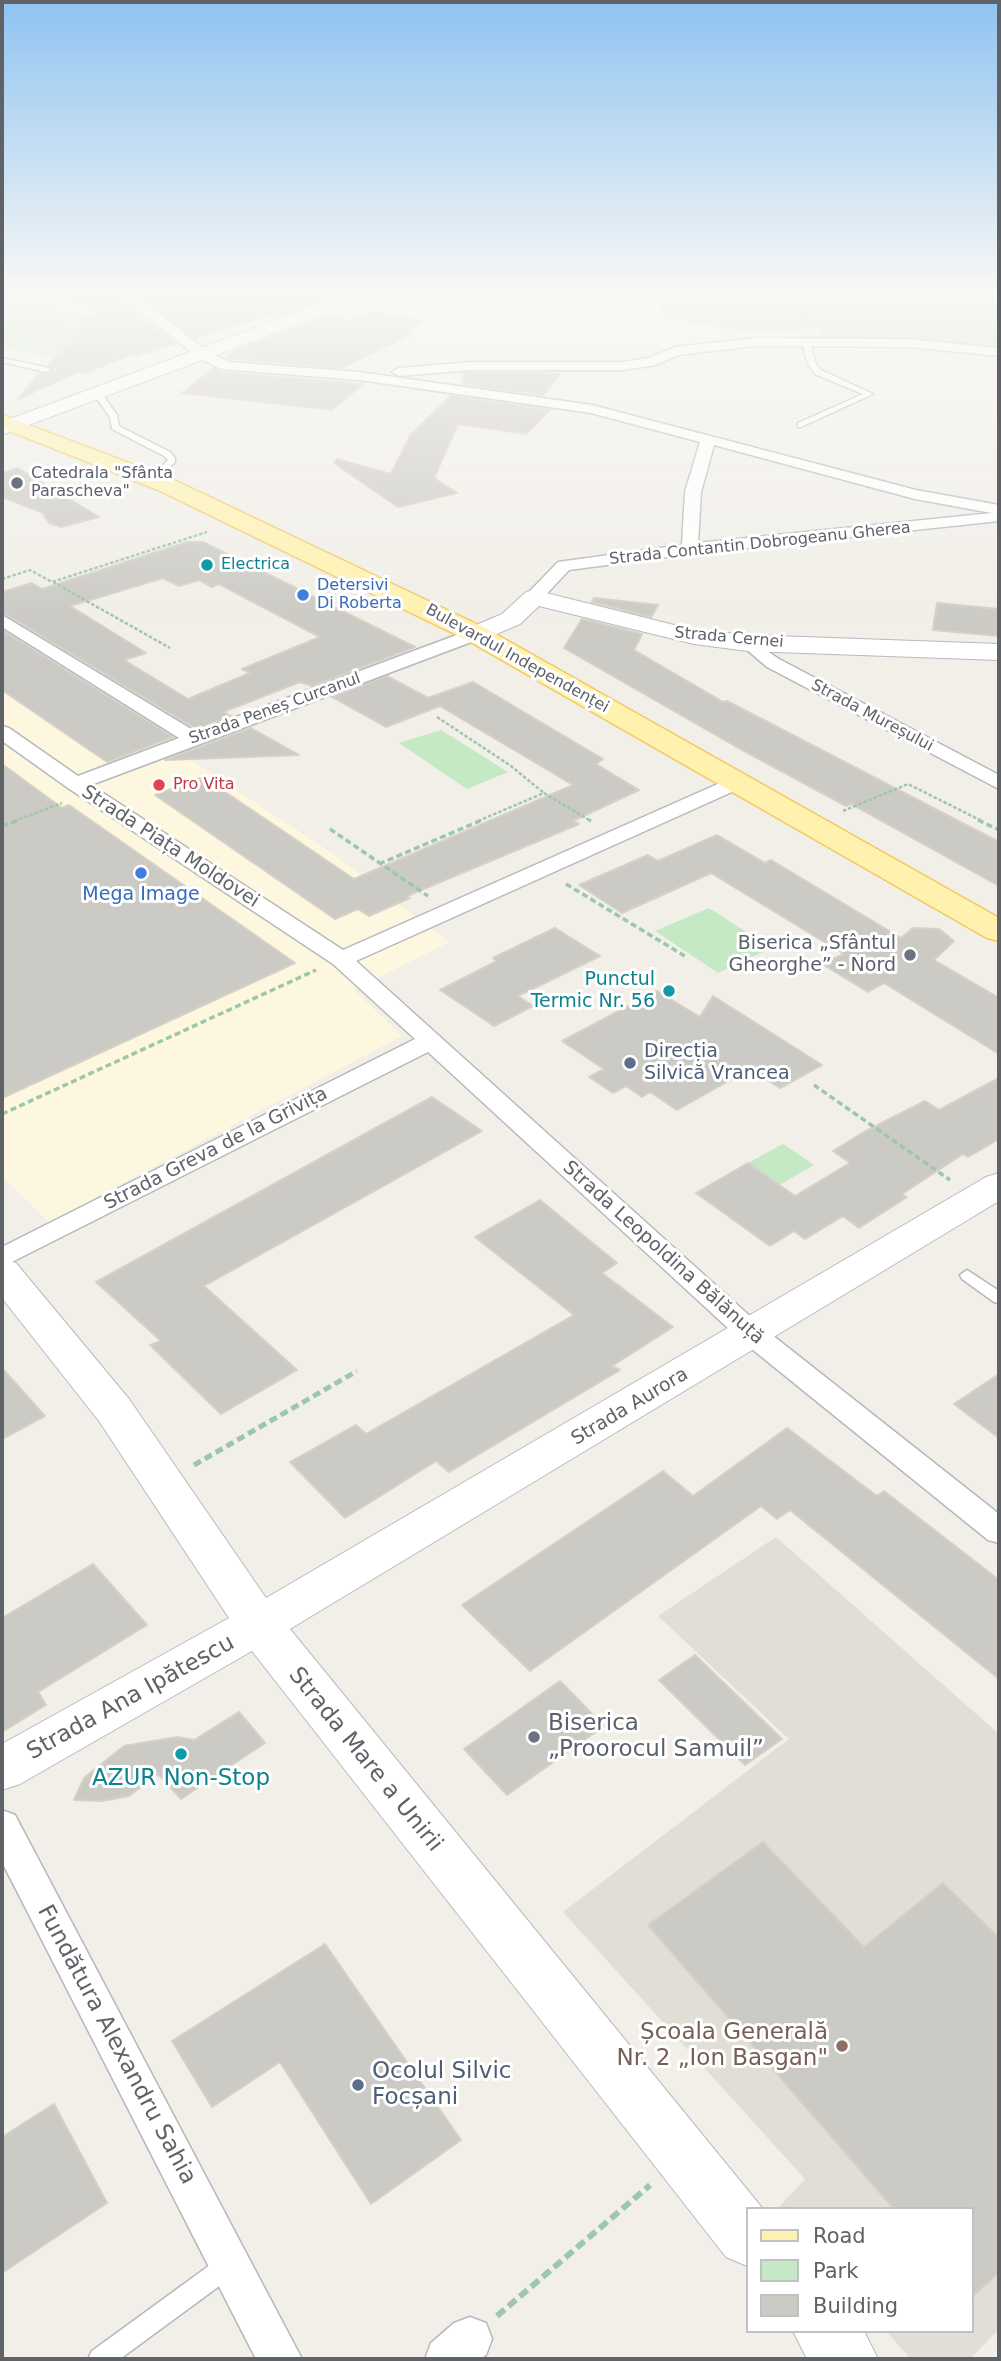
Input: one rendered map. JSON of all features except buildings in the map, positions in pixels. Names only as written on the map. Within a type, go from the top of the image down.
[{"type":"main road","points":[[10,429],[91,398]]},
{"type":"main road","points":[[10,429],[101,399]]},
{"type":"main road","name":"Bulevardul Independenței","points":[[10,429],[82,450],[153,479],[244,520],[476,634],[999,931]]},
{"type":"main road","points":[[2,444],[27,443],[82,450]]},
{"type":"main road","points":[[476,634],[511,619],[534,597]]},
{"type":"main road","name":"Strada Cernei","points":[[534,597],[656,630],[748,643],[999,652]]},
{"type":"main road","name":"Strada Aurora","points":[[260,1626],[988,1191]]},
{"type":"main road","name":"Strada Mare a Unirii","points":[[2,1272],[114,1410],[162,1484],[300,1681],[746,2235]]},
{"type":"main road","name":"Strada Ana Ipătescu","points":[[2,1769],[260,1626]]},
{"type":"main road","points":[[826,2333],[847,2359]]},
{"type":"street","points":[[533,398],[592,409],[915,494],[999,510]]},
{"type":"street","points":[[690,549],[693,492],[708,439]]},
{"type":"street","name":"Strada Contantin Dobrogeanu Gherea","points":[[534,597],[564,566],[690,549],[999,518]]},
{"type":"street","points":[[2,620],[194,739]]},
{"type":"street","name":"Strada Peneș Curcanul","points":[[82,788],[194,739],[476,634]]},
{"type":"street","name":"Strada Mureșului","points":[[748,643],[773,663],[999,783]]},
{"type":"street","name":"Strada Piața Moldovei","points":[[2,732],[341,959]]},
{"type":"street","points":[[341,959],[736,783]]},
{"type":"street","name":"Strada Leopoldina Bălănuță","points":[[341,959],[752,1334],[999,1531]]},
{"type":"street","name":"Strada Greva de la Grivița","points":[[2,1258],[430,1041]]},
{"type":"street","name":"Fundătura Alexandru Sahia","points":[[2,1826],[280,2359]]},
{"type":"lane","points":[[802,425],[860,398]]},
{"type":"lane","points":[[101,399],[114,417],[115,427],[167,454],[172,460],[153,479]]},
{"type":"lane","points":[[967,1275],[999,1298]]},
{"type":"lane","points":[[100,2359],[230,2264]]},
{"type":"path","points":[[52,582],[244,520]]},
{"type":"path","points":[[2,579],[30,570],[170,648]]},
{"type":"path","points":[[437,717],[511,766],[544,793],[616,836]]},
{"type":"path","points":[[810,825],[908,784],[999,831]]},
{"type":"path","points":[[2,826],[82,788]]},
{"type":"path","points":[[379,864],[544,793]]},
{"type":"path","points":[[330,829],[450,909]]},
{"type":"path","points":[[540,869],[688,958]]},
{"type":"path","points":[[2,1114],[341,959]]},
{"type":"path","points":[[814,1085],[988,1191]]},
{"type":"path","points":[[162,1484],[357,1371]]},
{"type":"path","points":[[458,2349],[683,2156]]},
{"type":"shaded area","points":[[2,635],[336,856],[449,942],[354,990],[402,1036],[49,1222],[2,1177]]},
{"type":"shaded area","name":"Școala Generală Nr. 2 „Ion Basgan\"","points":[[776,1537],[999,1734],[999,2329],[970,2359],[911,2359],[888,2333],[973,2333],[973,2207],[779,2207],[805,2179],[563,1912],[789,1739],[658,1616]]},
{"type":"green space","points":[[441,730],[508,772],[467,789],[399,743]]},
{"type":"green space","points":[[709,908],[771,948],[718,973],[655,931]]},
{"type":"green space","points":[[783,1144],[814,1165],[779,1185],[748,1163]]},
{"type":"place","name":"Catedrala \"Sfânta Parascheva\"","points":[[17,483]]},
{"type":"place","name":"Electrica","points":[[207,565]]},
{"type":"place","name":"Detersivi Di Roberta","points":[[303,595]]},
{"type":"place","name":"Pro Vita","points":[[159,785]]},
{"type":"place","name":"Mega Image","points":[[141,873]]},
{"type":"place","name":"Biserica „Sfântul Gheorghe” - Nord","points":[[910,955]]},
{"type":"place","name":"Punctul Termic Nr. 56","points":[[669,991]]},
{"type":"place","name":"Direcția Silvică Vrancea","points":[[630,1063]]},
{"type":"place","name":"Biserica „Proorocul Samuil”","points":[[534,1737]]},
{"type":"place","name":"AZUR Non-Stop","points":[[181,1754]]},
{"type":"place","name":"Școala Generală Nr. 2 „Ion Basgan\"","points":[[842,2046]]},
{"type":"place","name":"Ocolul Silvic Focșani","points":[[358,2085]]}]
